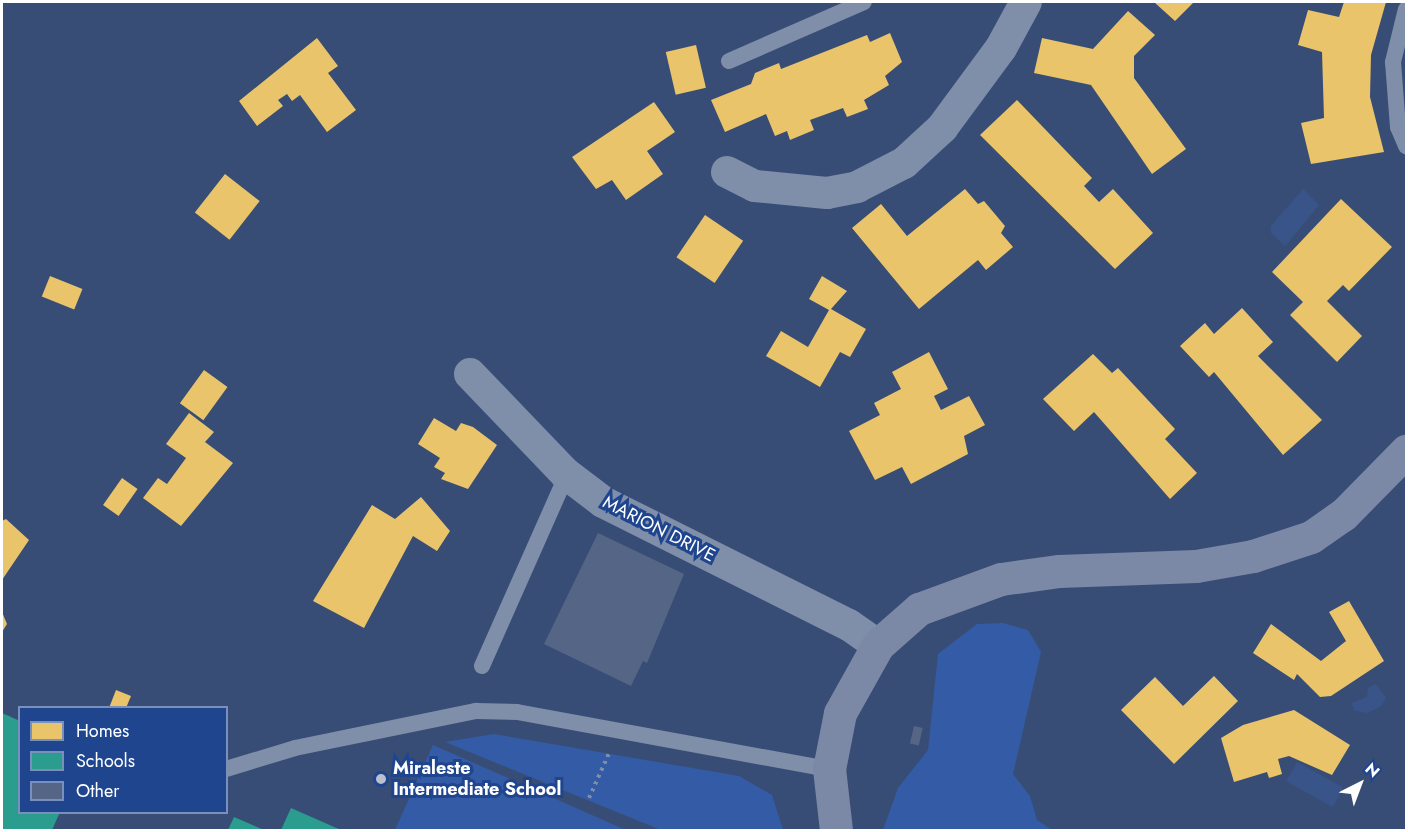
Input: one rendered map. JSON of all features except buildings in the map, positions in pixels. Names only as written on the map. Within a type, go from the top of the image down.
[{"type":"main road","points":[[836,831],[829,769],[840,713],[878,645],[919,609],[1002,579],[1059,571],[1196,566],[1311,537],[1373,490],[1407,451]]},
{"type":"street","points":[[727,172],[755,186],[827,193],[857,187],[904,163],[942,128],[1001,48],[1026,2]]},
{"type":"street","name":"MARION DRIVE","points":[[470,374],[567,474],[603,502],[846,624],[878,645]]},
{"type":"lane","points":[[729,61],[864,2]]},
{"type":"lane","points":[[1407,9],[1393,62],[1398,127],[1407,146]]},
{"type":"lane","points":[[482,666],[567,474]]},
{"type":"lane","points":[[228,768],[295,748],[476,711],[517,712],[829,769]]},
{"type":"path","points":[[589,798],[611,747]]},
{"type":"shaded area","points":[[1303,189],[1319,205],[1285,246],[1271,233],[1271,226]]},
{"type":"shaded area","points":[[1003,623],[1028,630],[1041,652],[1013,774],[1030,796],[1037,820],[1052,830],[883,830],[898,788],[928,750],[938,654],[977,624]]},
{"type":"shaded area","points":[[1376,684],[1386,698],[1380,707],[1367,713],[1354,710],[1352,703],[1367,697],[1368,688]]},
{"type":"shaded area","points":[[494,734],[739,776],[772,795],[783,830],[661,830],[445,742]]},
{"type":"shaded area","points":[[433,745],[499,774],[626,830],[395,830]]},
{"type":"shaded area","points":[[1297,762],[1343,788],[1333,807],[1286,781]]},
{"type":"place","name":"Miraleste Intermediate School","points":[[381,779]]}]
